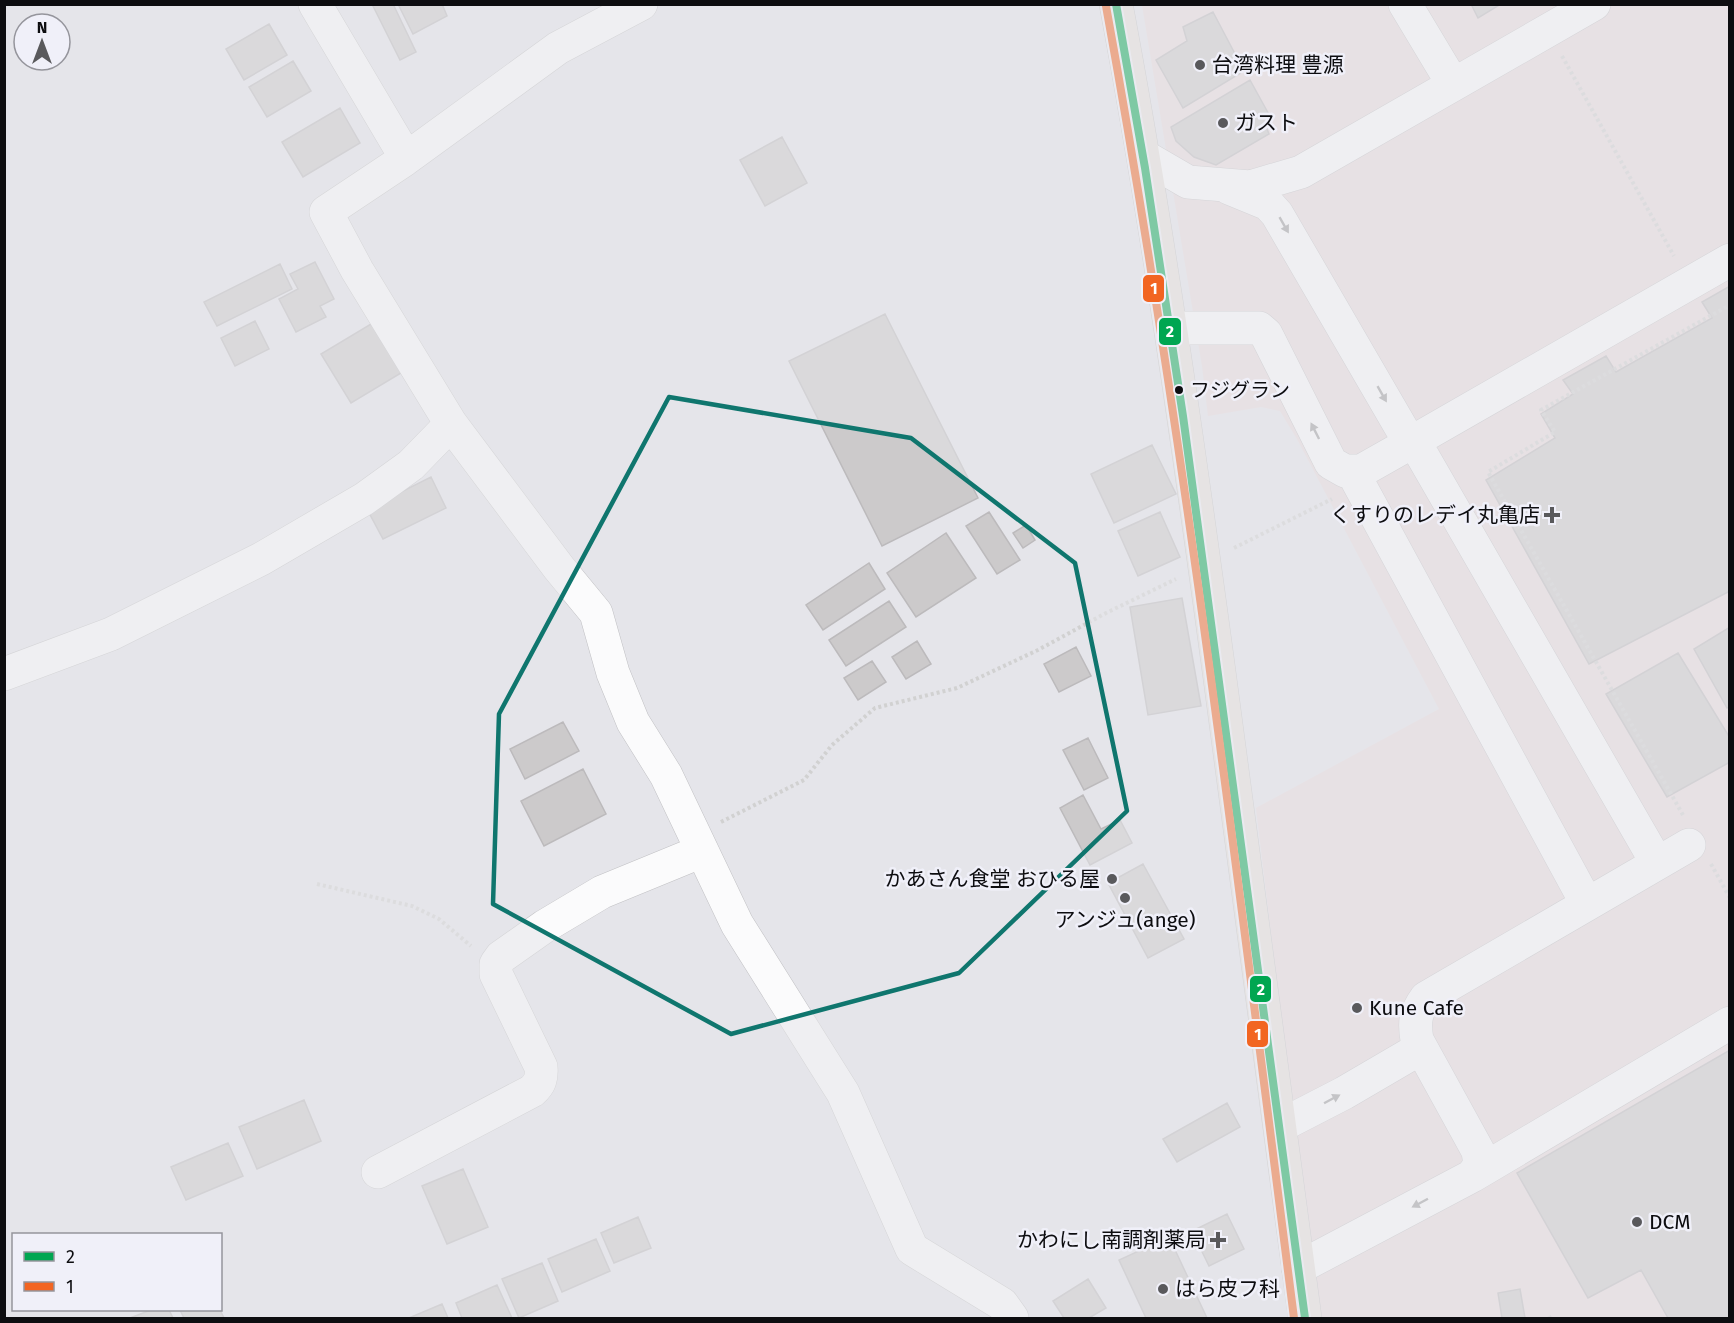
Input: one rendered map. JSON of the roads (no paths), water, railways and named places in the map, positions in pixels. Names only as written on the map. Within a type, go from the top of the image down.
[{"type":"main road","points":[[1116,4],[1144,158],[1204,557],[1305,1318]]},
{"type":"street","points":[[315,4],[399,146],[404,160]]},
{"type":"street","points":[[641,4],[558,48],[422,149],[326,212],[357,270],[451,424],[559,568],[596,613],[613,673],[633,722],[666,775],[737,924],[843,1093],[912,1249],[1002,1304],[1012,1318]]},
{"type":"street","points":[[1405,4],[1453,84]]},
{"type":"street","points":[[1144,158],[1188,182],[1250,187],[1301,172],[1594,4]]},
{"type":"street","points":[[1219,184],[1268,204],[1277,214],[1658,862]]},
{"type":"street","points":[[1356,478],[1361,471],[1730,260]]},
{"type":"street","points":[[1171,328],[1259,328],[1266,334],[1331,463],[1356,478],[1587,904]]},
{"type":"street","points":[[4,674],[111,634],[261,559],[374,492],[411,465],[451,424]]},
{"type":"street","points":[[1472,1176],[1480,1165],[1478,1151],[1417,1040],[1414,1024],[1417,1011],[1426,998],[1695,842]]},
{"type":"street","points":[[378,1172],[538,1086],[542,1076],[540,1067],[496,974],[496,964],[501,957],[545,926],[602,892],[699,843]]},
{"type":"street","points":[[1298,1268],[1472,1176],[1730,1023]]},
{"type":"street","points":[[1280,1126],[1344,1093],[1421,1048]]},
{"type":"place","name":"台湾料理 豊源","points":[[1200,65]]},
{"type":"place","name":"ガスト","points":[[1223,123]]},
{"type":"place","name":"フジグラン","points":[[1179,390]]},
{"type":"place","name":"くすりのレデイ丸亀店","points":[[1552,515]]},
{"type":"place","name":"かあさん食堂 おひる屋","points":[[1112,879]]},
{"type":"place","name":"アンジュ(ange)","points":[[1125,898]]},
{"type":"place","name":"Kune Cafe","points":[[1357,1008]]},
{"type":"place","name":"DCM","points":[[1637,1222]]},
{"type":"place","name":"かわにし南調剤薬局","points":[[1218,1240]]},
{"type":"place","name":"はら皮フ科","points":[[1163,1289]]}]
